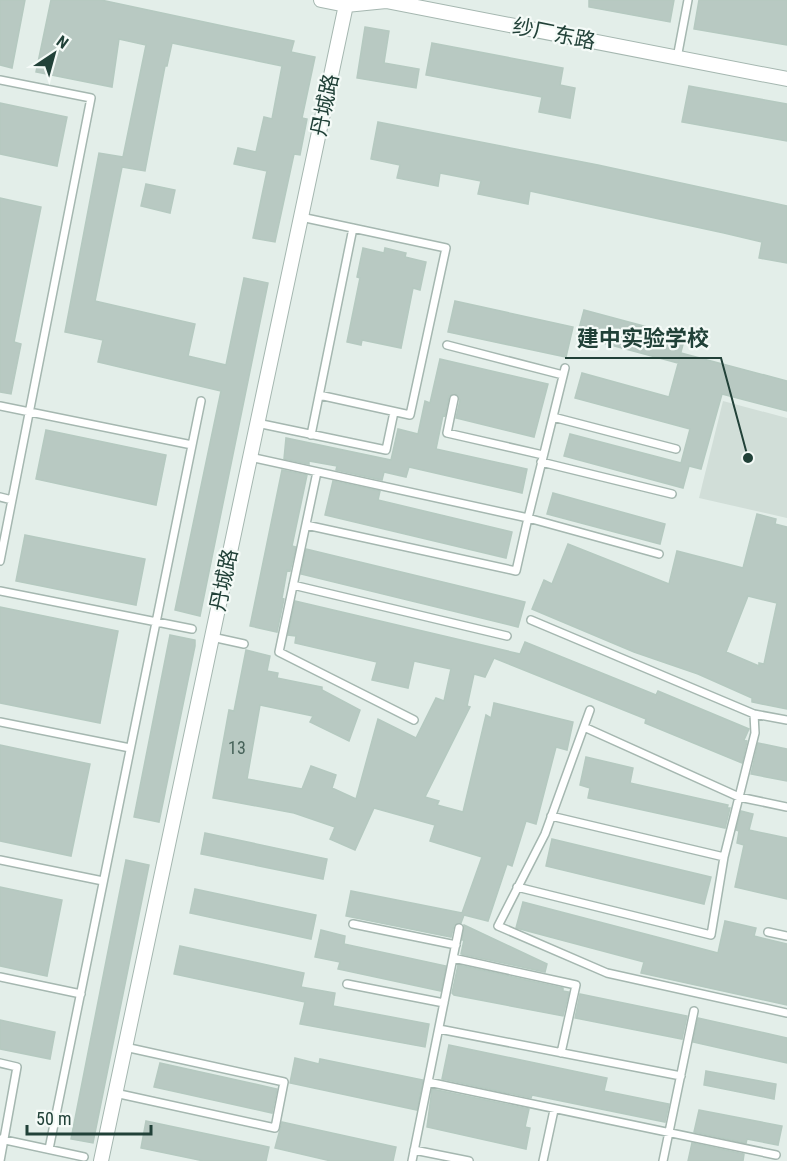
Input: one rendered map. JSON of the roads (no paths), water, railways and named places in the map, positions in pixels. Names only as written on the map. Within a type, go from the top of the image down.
[{"type":"street","name":"纱厂东路","points":[[321,0],[346,3],[386,1],[787,80]]},
{"type":"street","name":"丹城路","points":[[101,1161],[346,3]]},
{"type":"lane","points":[[677,58],[688,0]]},
{"type":"lane","points":[[0,80],[91,98],[0,561]]},
{"type":"lane","points":[[301,217],[446,248],[410,415],[319,395]]},
{"type":"lane","points":[[311,435],[353,228]]},
{"type":"lane","points":[[306,525],[516,571],[564,371],[447,345]]},
{"type":"lane","points":[[454,399],[447,433],[672,494]]},
{"type":"lane","points":[[49,1149],[201,401]]},
{"type":"lane","points":[[0,406],[192,445]]},
{"type":"lane","points":[[257,423],[386,450],[394,412]]},
{"type":"lane","points":[[553,417],[676,449]]},
{"type":"lane","points":[[250,457],[528,518],[659,554]]},
{"type":"lane","points":[[317,472],[293,585],[276,651],[414,720]]},
{"type":"lane","points":[[0,497],[12,500]]},
{"type":"lane","points":[[293,585],[507,636]]},
{"type":"lane","points":[[0,591],[192,629]]},
{"type":"lane","points":[[531,620],[754,714],[787,720]]},
{"type":"lane","points":[[212,637],[244,644]]},
{"type":"lane","points":[[590,710],[545,834],[498,926],[608,973],[787,1013]]},
{"type":"lane","points":[[517,887],[711,935],[724,857],[755,733],[754,714]]},
{"type":"lane","points":[[0,722],[130,748]]},
{"type":"lane","points":[[584,727],[739,797],[787,807]]},
{"type":"lane","points":[[551,816],[724,857]]},
{"type":"lane","points":[[0,860],[104,881]]},
{"type":"lane","points":[[353,924],[456,945]]},
{"type":"lane","points":[[412,1161],[459,927]]},
{"type":"lane","points":[[768,932],[787,936]]},
{"type":"lane","points":[[453,958],[576,985],[561,1053]]},
{"type":"lane","points":[[0,977],[81,994]]},
{"type":"lane","points":[[347,984],[444,1003]]},
{"type":"lane","points":[[663,1161],[694,1011]]},
{"type":"lane","points":[[439,1029],[681,1076]]},
{"type":"lane","points":[[115,1093],[275,1128],[285,1082],[125,1047]]},
{"type":"lane","points":[[0,1063],[17,1067],[2,1139],[0,1161]]},
{"type":"lane","points":[[428,1082],[776,1155]]},
{"type":"lane","points":[[543,1161],[554,1110]]},
{"type":"lane","points":[[2,1139],[84,1157]]},
{"type":"lane","points":[[414,1150],[469,1161]]},
{"type":"place","name":"建中实验学校","points":[[748,458]]}]
